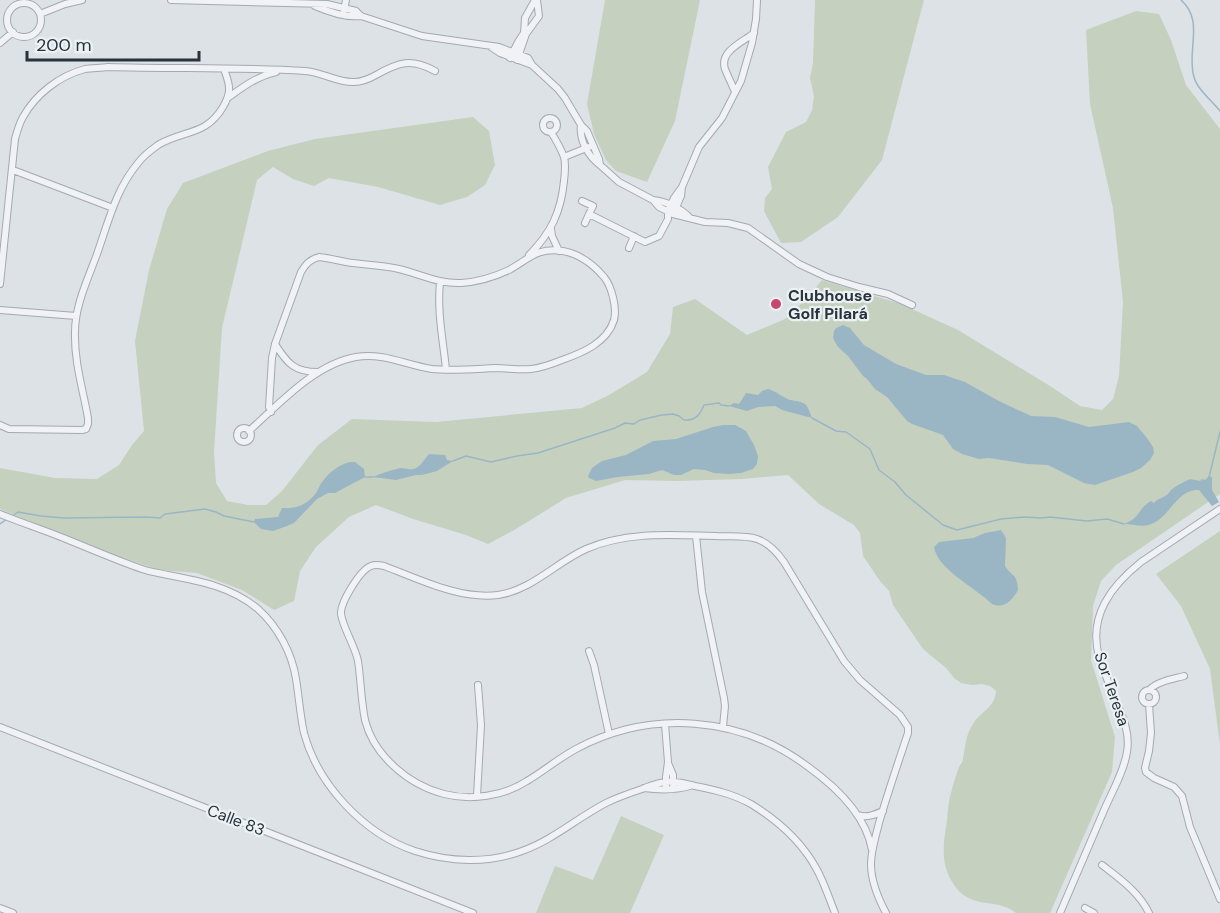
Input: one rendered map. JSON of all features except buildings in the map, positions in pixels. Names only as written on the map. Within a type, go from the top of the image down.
[{"type":"street","points":[[40,15],[65,4],[82,0]]},
{"type":"street","points":[[171,0],[327,4],[336,6],[352,17],[361,16],[423,36],[490,47],[500,53],[528,58],[569,104],[580,125],[580,132],[589,147],[591,157],[619,182],[671,212],[705,222],[728,223],[748,228],[799,264],[827,277],[888,294],[912,306]]},
{"type":"street","points":[[343,11],[346,0]]},
{"type":"street","points":[[515,56],[526,34],[539,16],[536,0]]},
{"type":"street","points":[[515,56],[524,33],[525,18],[536,0]]},
{"type":"street","points":[[589,214],[601,216],[607,222],[625,227],[634,236],[642,237],[645,242],[659,236],[681,195],[682,187],[699,147],[722,118],[735,92],[748,60],[754,33],[757,0]]},
{"type":"street","points":[[16,2],[28,3],[40,15],[40,25],[33,34],[22,36],[13,32],[7,22],[9,12],[16,2]]},
{"type":"street","points":[[0,43],[13,32]]},
{"type":"street","points":[[735,92],[725,70],[725,59],[729,51],[754,33]]},
{"type":"street","points":[[0,284],[2,242],[13,170],[15,139],[22,118],[32,104],[47,88],[69,75],[87,69],[108,68],[285,70],[315,72],[352,83],[370,79],[400,64],[423,65],[435,71]]},
{"type":"street","points":[[224,69],[229,97]]},
{"type":"street","points":[[0,425],[9,429],[86,429],[88,418],[76,355],[76,316],[121,189],[145,155],[170,140],[206,126],[219,113],[229,97],[243,87],[266,74],[285,70]]},
{"type":"street","points":[[271,412],[268,407],[270,372],[275,344],[301,272],[307,263],[319,257],[381,266],[440,282],[460,283],[486,279],[508,270],[526,258],[538,246],[559,212],[565,171],[564,157],[551,132]]},
{"type":"street","points":[[564,157],[589,147]]},
{"type":"street","points":[[13,170],[113,208]]},
{"type":"street","points":[[582,201],[593,206],[585,223]]},
{"type":"street","points":[[603,230],[607,222]]},
{"type":"street","points":[[551,228],[559,251]]},
{"type":"street","points":[[629,248],[634,236]]},
{"type":"street","points":[[249,431],[318,372],[335,363],[355,357],[381,357],[432,369],[527,369],[543,367],[584,351],[599,341],[608,332],[615,313],[611,290],[606,279],[577,255],[547,250],[526,258]]},
{"type":"street","points":[[440,282],[440,323],[446,369]]},
{"type":"street","points":[[0,310],[76,316]]},
{"type":"street","points":[[275,344],[288,363],[295,368],[318,372]]},
{"type":"street","name":"Sor Teresa","points":[[1060,913],[1128,749],[1125,722],[1103,668],[1097,646],[1098,623],[1103,606],[1113,589],[1128,572],[1220,509]]},
{"type":"street","points":[[2,514],[144,570],[206,582],[226,589],[260,610],[273,625],[293,664],[305,735],[322,774],[336,795],[355,814],[400,845],[437,856],[468,860],[497,858],[541,844],[604,804],[626,794],[644,788],[693,786],[724,792],[741,799],[775,820],[816,867],[835,913]]},
{"type":"street","points":[[872,850],[870,840],[858,815],[830,783],[783,750],[723,727],[684,723],[665,724],[643,726],[609,734],[561,757],[526,782],[493,795],[458,797],[429,789],[392,764],[369,731],[362,705],[357,658],[342,617],[342,605],[363,571],[370,566],[384,566],[466,595],[480,596],[512,592],[530,584],[563,561],[586,549],[612,540],[655,535],[746,537],[767,544],[777,552],[844,661],[860,680],[900,715],[908,727],[872,850],[873,880],[886,913]]},
{"type":"street","points":[[696,536],[702,592],[724,698],[723,727]]},
{"type":"street","points":[[589,651],[609,734]]},
{"type":"street","points":[[1184,676],[1152,686],[1149,690],[1154,692],[1156,697],[1154,702],[1149,704],[1149,751],[1145,768],[1148,774],[1174,787],[1182,796],[1190,827],[1220,899]]},
{"type":"street","points":[[477,685],[481,725],[477,796]]},
{"type":"street","points":[[665,724],[670,786]]},
{"type":"street","name":"Calle 83","points":[[0,727],[473,913]]},
{"type":"street","points":[[858,815],[864,817],[883,811]]},
{"type":"street","points":[[1102,866],[1139,897],[1149,913]]},
{"type":"street","points":[[0,908],[13,913]]},
{"type":"street","points":[[1085,908],[1094,913]]},
{"type":"green space","points":[[605,0],[700,0],[675,121],[647,182],[616,171],[606,160],[594,134],[587,104]]},
{"type":"green space","points":[[815,0],[924,0],[882,160],[838,217],[801,242],[781,243],[764,211],[765,198],[772,189],[768,167],[786,132],[806,122],[812,110],[814,96],[810,78],[813,63]]},
{"type":"green space","points":[[1136,11],[1159,14],[1171,40],[1186,85],[1220,129],[1220,494],[1116,565],[1101,581],[1093,606],[1091,660],[1115,737],[1112,772],[1050,913],[1016,913],[1009,908],[972,900],[958,890],[952,881],[944,856],[950,796],[962,762],[969,732],[976,720],[993,702],[996,691],[982,684],[961,683],[923,649],[893,605],[889,591],[863,556],[860,533],[854,525],[819,504],[788,475],[677,481],[625,480],[566,498],[488,544],[376,505],[349,517],[316,547],[300,571],[294,601],[274,610],[242,590],[197,573],[160,570],[114,555],[0,509],[0,468],[55,478],[97,479],[119,465],[144,431],[135,341],[149,270],[167,209],[183,183],[268,151],[315,139],[473,117],[489,131],[495,165],[485,185],[467,197],[440,205],[378,187],[329,178],[314,186],[293,179],[273,167],[257,180],[222,328],[214,452],[216,483],[227,501],[248,505],[266,505],[282,491],[318,445],[352,419],[436,422],[582,408],[647,372],[670,334],[673,307],[695,299],[747,335],[785,319],[822,280],[901,304],[958,330],[1080,406],[1102,410],[1113,399],[1119,376],[1123,302],[1113,208],[1090,104],[1086,30]]},
{"type":"green space","points":[[1220,531],[1220,745],[1210,669],[1181,606],[1156,574]]},
{"type":"green space","points":[[621,816],[664,835],[630,913],[536,913],[555,866],[593,880]]},
{"type":"water","points":[[843,325],[850,328],[864,345],[896,364],[926,375],[944,375],[965,382],[1031,416],[1055,417],[1089,427],[1129,422],[1137,426],[1147,438],[1154,453],[1141,468],[1095,485],[1084,483],[1048,465],[989,458],[979,459],[962,454],[953,449],[943,435],[907,421],[887,397],[875,389],[863,376],[833,338],[836,328]]},
{"type":"water","points":[[768,389],[790,400],[805,404],[812,418],[775,406],[758,407],[747,411],[729,406],[734,403],[739,404],[746,393],[758,395]]},
{"type":"water","points":[[723,425],[735,425],[746,431],[758,456],[757,464],[753,469],[729,474],[694,469],[681,475],[662,470],[649,474],[596,481],[588,476],[592,468],[602,461],[626,455],[653,441],[676,439]]},
{"type":"water","points":[[429,454],[445,455],[447,460],[453,461],[437,471],[422,475],[396,480],[373,477],[399,468],[416,468]]},
{"type":"water","points":[[350,462],[355,462],[364,469],[365,477],[335,493],[328,493],[317,499],[294,523],[273,531],[261,529],[254,522],[255,519],[278,517],[282,508],[297,507],[305,503],[313,497],[332,471]]},
{"type":"water","points":[[1209,476],[1212,477],[1212,490],[1219,502],[1212,506],[1199,490],[1191,491],[1178,499],[1156,522],[1145,526],[1124,524],[1134,519],[1146,504],[1151,501],[1154,503],[1178,485],[1190,479],[1205,480]]},
{"type":"water","points":[[1001,530],[1006,538],[1005,566],[1016,578],[1018,590],[1010,601],[1004,605],[996,605],[949,570],[942,563],[934,547],[939,542],[973,538]]},
{"type":"waterway","points":[[1181,0],[1188,8],[1194,27],[1192,57],[1194,77],[1201,90],[1220,111]]},
{"type":"waterway","points":[[453,461],[466,456],[491,462],[538,453],[625,423],[634,424],[640,420],[673,414],[688,420],[697,417],[704,405],[719,403],[729,406]]},
{"type":"waterway","points":[[812,418],[836,431],[846,432],[870,449],[879,470],[943,525],[957,530],[1001,519],[1024,517],[1087,521],[1107,519],[1124,524]]},
{"type":"waterway","points":[[1209,477],[1220,432]]},
{"type":"waterway","points":[[365,477],[373,477]]},
{"type":"waterway","points":[[11,517],[18,512],[64,518],[160,518],[165,514],[205,509],[224,516],[254,522]]},
{"type":"waterway","points":[[0,524],[7,519]]},
{"type":"place","name":"Clubhouse Golf Pilará","points":[[776,304]]}]
